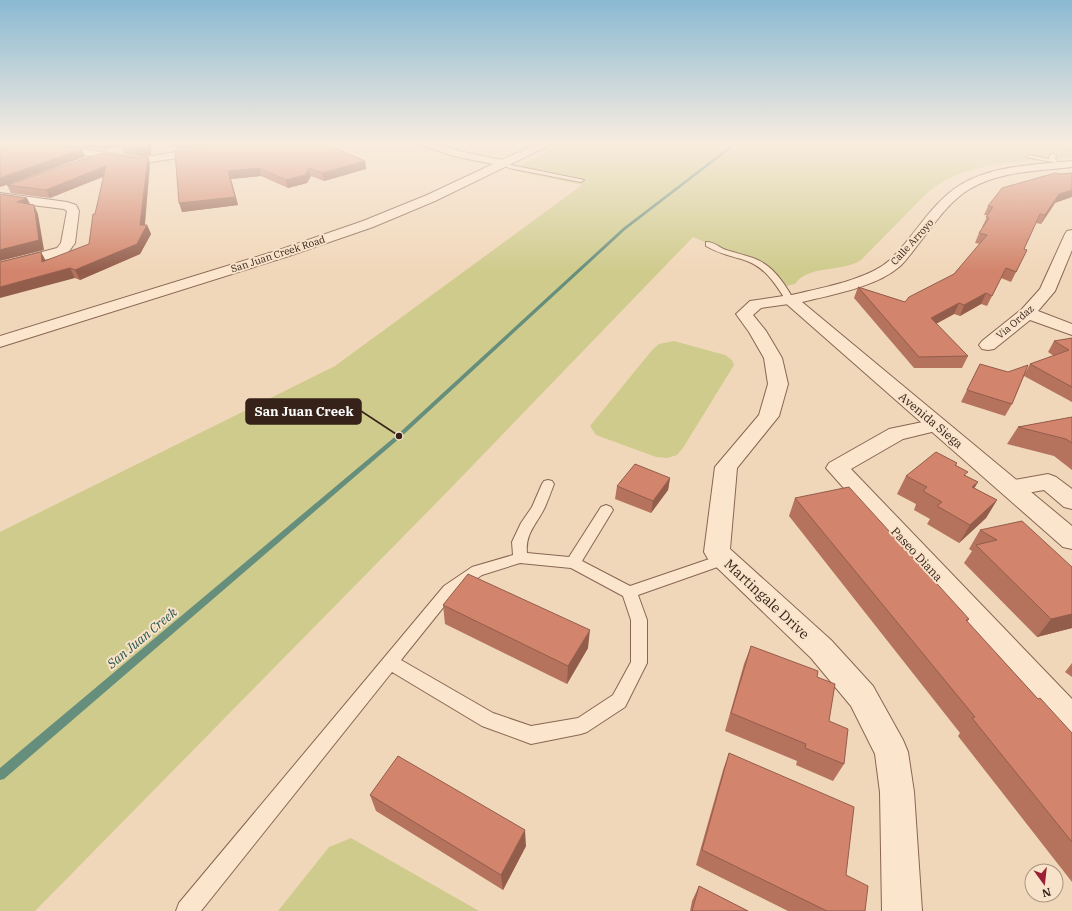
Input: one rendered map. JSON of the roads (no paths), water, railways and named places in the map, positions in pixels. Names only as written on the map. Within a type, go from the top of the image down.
[{"type":"street","name":"San Juan Creek Road","points":[[0,329],[317,231],[400,200],[432,186]]},
{"type":"street","name":"San Juan Creek Road","points":[[0,342],[284,253],[368,224],[431,198],[457,186]]},
{"type":"street","name":"Calle Arroyo","points":[[790,300],[834,290],[870,278],[894,264],[951,197],[968,186]]},
{"type":"street","points":[[0,192],[14,187]]},
{"type":"street","points":[[0,197],[72,208],[73,212],[68,243],[62,251],[0,268]]},
{"type":"street","name":"Via Ordaz","points":[[988,345],[1028,313],[1047,291],[1071,239]]},
{"type":"street","name":"Avenida Siega","points":[[790,300],[1072,540]]},
{"type":"street","name":"Martingale Drive","points":[[790,300],[756,304],[744,314],[758,331],[773,358],[778,384],[769,416],[726,467],[717,552],[821,649],[862,696],[891,752],[897,792],[902,911]]},
{"type":"street","points":[[1028,313],[1072,330]]},
{"type":"street","name":"Paseo Diana","points":[[938,426],[896,434],[837,468],[1072,722]]},
{"type":"street","points":[[1011,488],[1048,482],[1072,501]]},
{"type":"lane","points":[[709,244],[718,251],[751,259],[765,267],[782,287],[790,300]]},
{"type":"lane","points":[[520,558],[519,542],[528,523],[538,508],[548,484]]},
{"type":"lane","points":[[573,563],[606,510]]},
{"type":"lane","points":[[187,911],[390,662],[449,590],[477,571],[520,558],[573,563],[629,592],[639,620],[639,663],[619,701],[581,726],[531,735],[488,720],[390,662]]},
{"type":"lane","points":[[629,592],[724,559]]},
{"type":"waterway","name":"San Juan Creek","points":[[0,775],[399,436],[624,229],[681,186]]},
{"type":"place","name":"San Juan Creek","points":[[399,436]]}]
